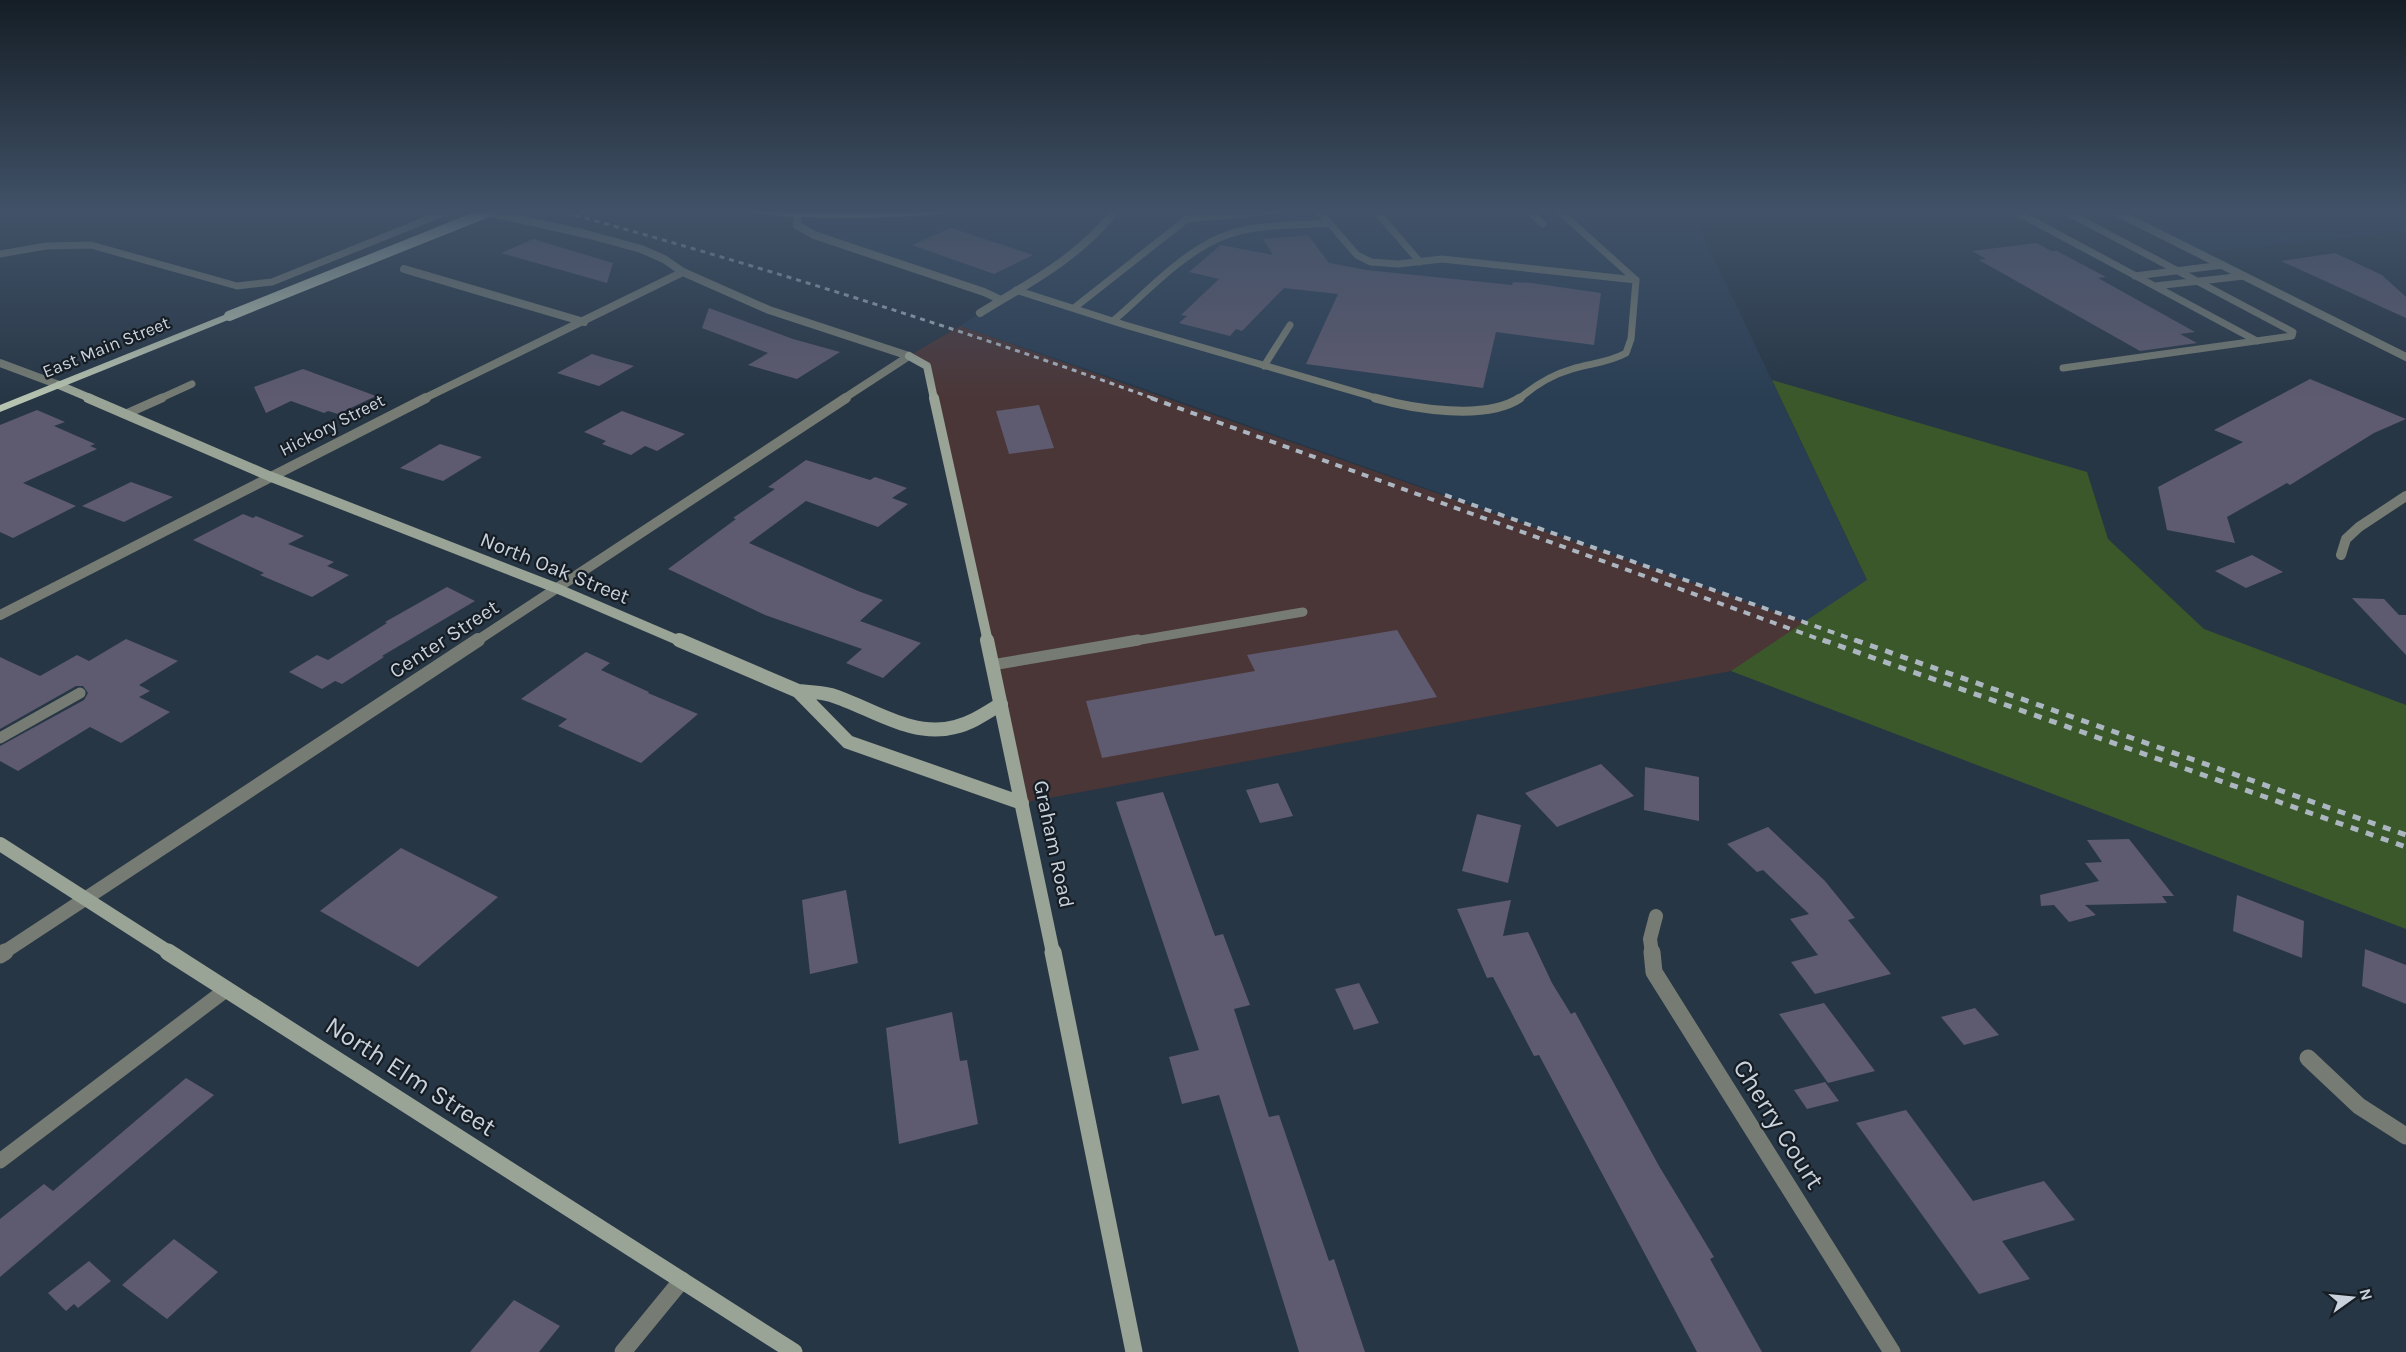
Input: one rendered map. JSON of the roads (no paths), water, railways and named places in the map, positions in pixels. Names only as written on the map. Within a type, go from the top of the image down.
[{"type":"main road","name":"East Main Street","points":[[0,409],[336,273]]},
{"type":"main road","name":"Graham Road","points":[[909,356],[927,366],[1022,803],[1134,1352]]},
{"type":"main road","name":"North Oak Street","points":[[59,385],[269,476],[556,588],[798,691],[848,742],[1022,803]]},
{"type":"main road","points":[[798,691],[829,694],[908,727],[952,729],[983,718],[1001,704]]},
{"type":"main road","name":"North Elm Street","points":[[0,844],[794,1352]]},
{"type":"street","points":[[417,273],[584,322]]},
{"type":"street","name":"Hickory Street","points":[[0,615],[402,409],[681,273]]},
{"type":"street","points":[[685,273],[769,310],[909,356]]},
{"type":"street","points":[[928,273],[1001,300]]},
{"type":"street","points":[[980,313],[1041,273]]},
{"type":"street","points":[[2238,273],[2406,357]]},
{"type":"street","name":"Center Street","points":[[0,955],[909,356]]},
{"type":"street","points":[[0,363],[59,385]]},
{"type":"street","points":[[2341,555],[2346,539],[2359,527],[2406,496]]},
{"type":"street","name":"Cherry Court","points":[[1656,916],[1650,939],[1654,972],[1892,1352]]},
{"type":"street","points":[[2308,1058],[2359,1106],[2406,1136]]},
{"type":"street","points":[[623,1352],[682,1280]]},
{"type":"lane","points":[[191,273],[237,286],[272,282],[294,273]]},
{"type":"lane","points":[[1074,308],[1118,273]]},
{"type":"lane","points":[[1113,321],[1170,273]]},
{"type":"lane","points":[[1569,273],[1636,280]]},
{"type":"lane","points":[[1628,273],[1636,280]]},
{"type":"lane","points":[[2130,273],[2257,341]]},
{"type":"lane","points":[[2135,276],[2161,273]]},
{"type":"lane","points":[[2063,368],[2292,336],[2293,332],[2183,273]]},
{"type":"lane","points":[[2155,286],[2244,276]]},
{"type":"lane","points":[[1016,290],[1113,321],[1407,407],[1480,411],[1503,408],[1519,399],[1537,383],[1572,369],[1612,361],[1626,352],[1631,339],[1636,280]]},
{"type":"lane","points":[[1264,366],[1290,325]]},
{"type":"lane","points":[[126,414],[192,384]]},
{"type":"lane","points":[[992,665],[1303,612]]},
{"type":"lane","points":[[0,738],[80,693]]},
{"type":"lane","points":[[0,1161],[228,989]]},
{"type":"railway","points":[[774,273],[1007,347],[1155,399]]},
{"type":"railway","points":[[1151,398],[1827,642]]},
{"type":"railway","points":[[1445,495],[1860,642]]},
{"type":"railway","points":[[1823,640],[2406,847]]},
{"type":"railway","points":[[1855,640],[2406,835]]}]
